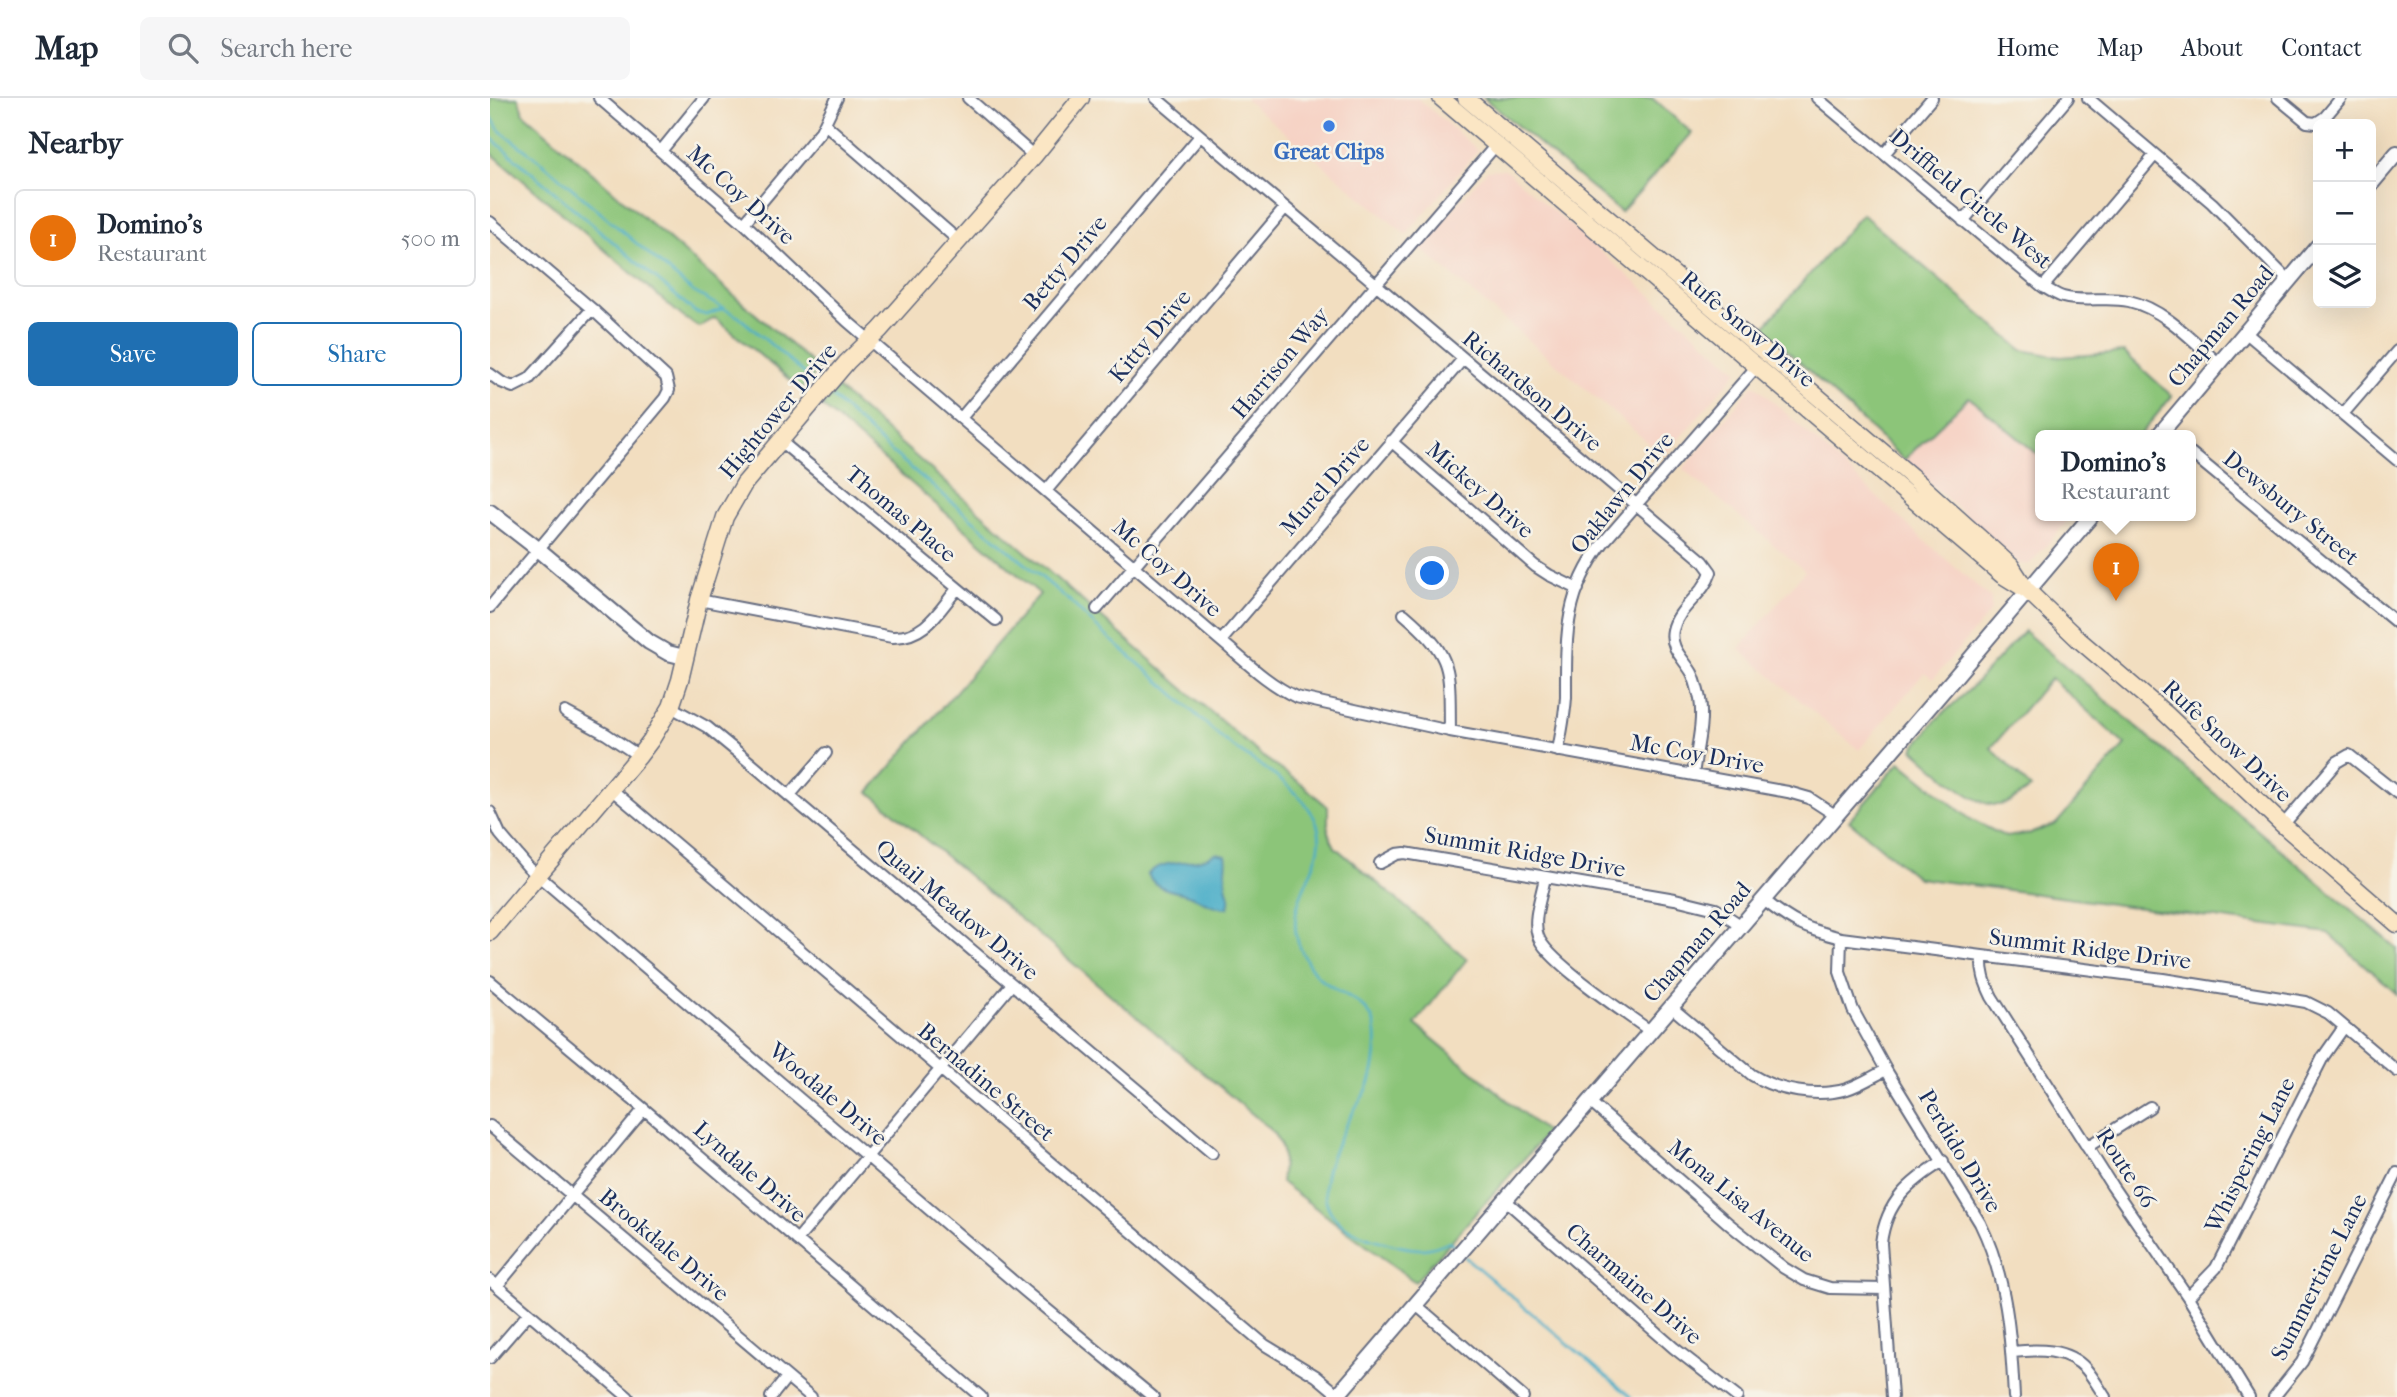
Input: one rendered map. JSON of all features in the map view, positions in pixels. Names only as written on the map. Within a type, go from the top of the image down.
[{"type":"main road","name":"Hightower Drive","points":[[490,932],[639,756],[671,707],[699,600],[733,499],[814,399],[959,241],[1081,98]]},
{"type":"main road","name":"Rufe Snow Drive","points":[[1441,98],[2002,575],[2028,591]]},
{"type":"main road","name":"Rufe Snow Drive","points":[[1466,98],[1911,476],[2011,566],[2028,591],[2078,639],[2166,713],[2283,825],[2397,924]]},
{"type":"street","name":"Mc Coy Drive","points":[[599,98],[744,223],[869,341],[1270,682],[1296,697],[1450,731],[1788,792],[1809,798],[1835,815]]},
{"type":"street","points":[[660,151],[704,98]]},
{"type":"street","points":[[744,223],[825,124],[836,98]]},
{"type":"street","points":[[968,98],[1034,156]]},
{"type":"street","name":"Richardson Drive","points":[[1156,98],[1703,561],[1711,572],[1708,584],[1677,619],[1673,631],[1673,642],[1692,673],[1700,703],[1701,718],[1693,775]]},
{"type":"street","name":"Driffield Circle West","points":[[1817,98],[2043,287],[2062,297],[2081,300],[2128,300],[2145,306],[2161,315],[2218,363]]},
{"type":"street","points":[[1884,154],[1932,98]]},
{"type":"street","points":[[1963,221],[2068,98]]},
{"type":"street","points":[[2088,98],[2212,203],[2289,281]]},
{"type":"street","points":[[2278,98],[2307,122],[2316,123],[2325,117],[2341,98]]},
{"type":"street","points":[[825,124],[959,241]]},
{"type":"street","name":"Betty Drive","points":[[961,418],[1200,136]]},
{"type":"street","name":"Harrison Way","points":[[1097,609],[1496,145]]},
{"type":"street","points":[[2373,182],[2397,153]]},
{"type":"street","points":[[2043,287],[2155,155]]},
{"type":"street","name":"Kitty Drive","points":[[1046,491],[1286,208]]},
{"type":"street","points":[[490,222],[592,309],[666,377],[669,390],[490,607]]},
{"type":"street","name":"Chapman Road","points":[[2166,430],[2218,363],[2313,252]]},
{"type":"street","points":[[490,374],[513,387],[529,379],[592,309]]},
{"type":"street","points":[[2245,332],[2397,460]]},
{"type":"street","points":[[2343,414],[2397,351]]},
{"type":"street","name":"Murel Drive","points":[[1220,641],[1463,359]]},
{"type":"street","name":"Oaklawn Drive","points":[[1558,751],[1566,698],[1567,624],[1591,559],[1757,366]]},
{"type":"street","name":"Thomas Place","points":[[779,440],[996,620]]},
{"type":"street","name":"Mickey Drive","points":[[1391,441],[1535,566],[1578,589]]},
{"type":"street","name":"Dewsbury Street","points":[[2196,457],[2397,622]]},
{"type":"street","points":[[490,512],[649,642],[668,653],[684,657]]},
{"type":"street","name":"Chapman Road","points":[[1338,1396],[2087,521]]},
{"type":"street","points":[[699,600],[904,638],[919,632],[957,589]]},
{"type":"street","points":[[1404,614],[1437,646],[1446,662],[1449,672],[1450,731]]},
{"type":"street","name":"Quail Meadow Drive","points":[[671,707],[707,727],[1212,1153]]},
{"type":"street","points":[[565,712],[639,756]]},
{"type":"street","points":[[789,796],[826,753]]},
{"type":"street","points":[[2283,825],[2337,762],[2349,755],[2397,793]]},
{"type":"street","name":"Bernadine Street","points":[[611,789],[1265,1345],[1316,1376],[1338,1396]]},
{"type":"street","name":"Woodale Drive","points":[[490,812],[500,834],[538,876],[1153,1397]]},
{"type":"street","name":"Summit Ridge Drive","points":[[1380,863],[1405,853],[1675,899],[1708,907],[1729,916],[1742,926]]},
{"type":"street","points":[[1545,877],[1537,917],[1540,943],[1565,967],[1650,1031]]},
{"type":"street","name":"Summit Ridge Drive","points":[[1764,900],[1805,929],[1841,937],[2163,979],[2306,1002],[2328,1013],[2397,1071]]},
{"type":"street","name":"Perdido Drive","points":[[1841,937],[1840,972],[1846,996],[1886,1070],[1943,1161],[1992,1248],[2001,1278],[2012,1352],[2014,1397]]},
{"type":"street","name":"Route 66","points":[[1982,956],[1985,983],[1992,996],[2087,1147],[2188,1297],[2249,1397]]},
{"type":"street","name":"Lyndale Drive","points":[[490,981],[645,1109],[981,1397]]},
{"type":"street","points":[[797,1240],[1012,984]]},
{"type":"street","points":[[1671,1007],[1752,1075],[1767,1084],[1787,1090],[1845,1090],[1886,1070]]},
{"type":"street","name":"Whispering Lane","points":[[2188,1297],[2216,1268],[2323,1057],[2344,1027]]},
{"type":"street","name":"Mona Lisa Avenue","points":[[1590,1102],[1729,1224],[1784,1268],[1804,1280],[1830,1289],[1884,1289]]},
{"type":"street","points":[[2087,1147],[2150,1107]]},
{"type":"street","points":[[622,1395],[494,1283],[573,1196],[645,1109]]},
{"type":"street","name":"Brookdale Drive","points":[[490,1126],[811,1397]]},
{"type":"street","points":[[1892,1397],[1881,1243],[1883,1225],[1895,1202],[1916,1178],[1943,1161]]},
{"type":"street","name":"Summertime Lane","points":[[2274,1397],[2302,1362],[2397,1173]]},
{"type":"street","name":"Charmaine Drive","points":[[1505,1200],[1674,1348],[1737,1397]]},
{"type":"street","points":[[1415,1304],[1523,1397]]},
{"type":"street","points":[[490,1359],[529,1313]]},
{"type":"street","points":[[2012,1352],[2033,1350],[2066,1355],[2086,1368],[2105,1397]]},
{"type":"street","points":[[771,1397],[787,1377]]},
{"type":"shaded area","points":[[1244,98],[1417,98],[1478,150],[1406,235]]},
{"type":"shaded area","points":[[1505,169],[1738,371],[1664,456],[1420,248],[1487,170]]},
{"type":"shaded area","points":[[1754,384],[1991,598],[1991,611],[1933,679],[1924,673],[1859,750],[1739,649],[1805,571],[1683,469]]},
{"type":"shaded area","points":[[1969,397],[2035,452],[2035,521],[2068,521],[2030,564],[2020,564],[1904,460]]},
{"type":"green space","points":[[490,98],[518,98],[524,114],[819,369],[801,389],[715,318],[699,327],[683,317],[490,152]]},
{"type":"green space","points":[[1484,98],[1652,98],[1692,133],[1621,212]]},
{"type":"green space","points":[[1862,214],[2022,350],[2061,357],[2124,352],[2172,396],[2144,430],[2035,430],[2035,452],[1969,397],[1904,460],[1763,328]]},
{"type":"green space","points":[[837,388],[1262,756],[1328,807],[1328,833],[1335,847],[1467,959],[1415,1024],[1547,1133],[1415,1282],[1281,1182],[1281,1147],[1269,1128],[869,792],[1040,594],[822,406]]},
{"type":"green space","points":[[2024,631],[2397,949],[2397,994],[2328,933],[1918,878],[1849,821],[1900,762],[1970,819],[2006,837],[2032,833],[2056,824],[2125,745],[2051,678],[1991,748],[2031,788],[2010,802],[2001,805],[1986,803],[1964,792],[1913,749],[1937,719],[1970,689]]},
{"type":"water","points":[[1215,853],[1226,855],[1228,908],[1213,906],[1161,887],[1151,880],[1148,874],[1162,866],[1198,860]]},
{"type":"waterway","points":[[490,114],[499,130],[545,165],[692,291],[739,317],[812,380]]},
{"type":"waterway","points":[[490,137],[695,312],[707,315],[724,308]]},
{"type":"waterway","points":[[833,398],[886,447],[1071,602],[1219,736],[1276,776],[1308,807],[1315,819],[1319,835],[1314,864],[1297,910],[1295,927],[1299,945],[1318,977],[1356,1001],[1370,1014],[1376,1033],[1371,1079],[1337,1143],[1325,1181],[1325,1198],[1331,1213],[1345,1227],[1367,1237],[1415,1249],[1432,1248],[1449,1241],[1458,1250]]},
{"type":"waterway","points":[[1465,1257],[1631,1397]]},
{"type":"place","name":"Great Clips","points":[[1329,126]]},
{"type":"place","name":"Domino's","points":[[2116,601]]}]
